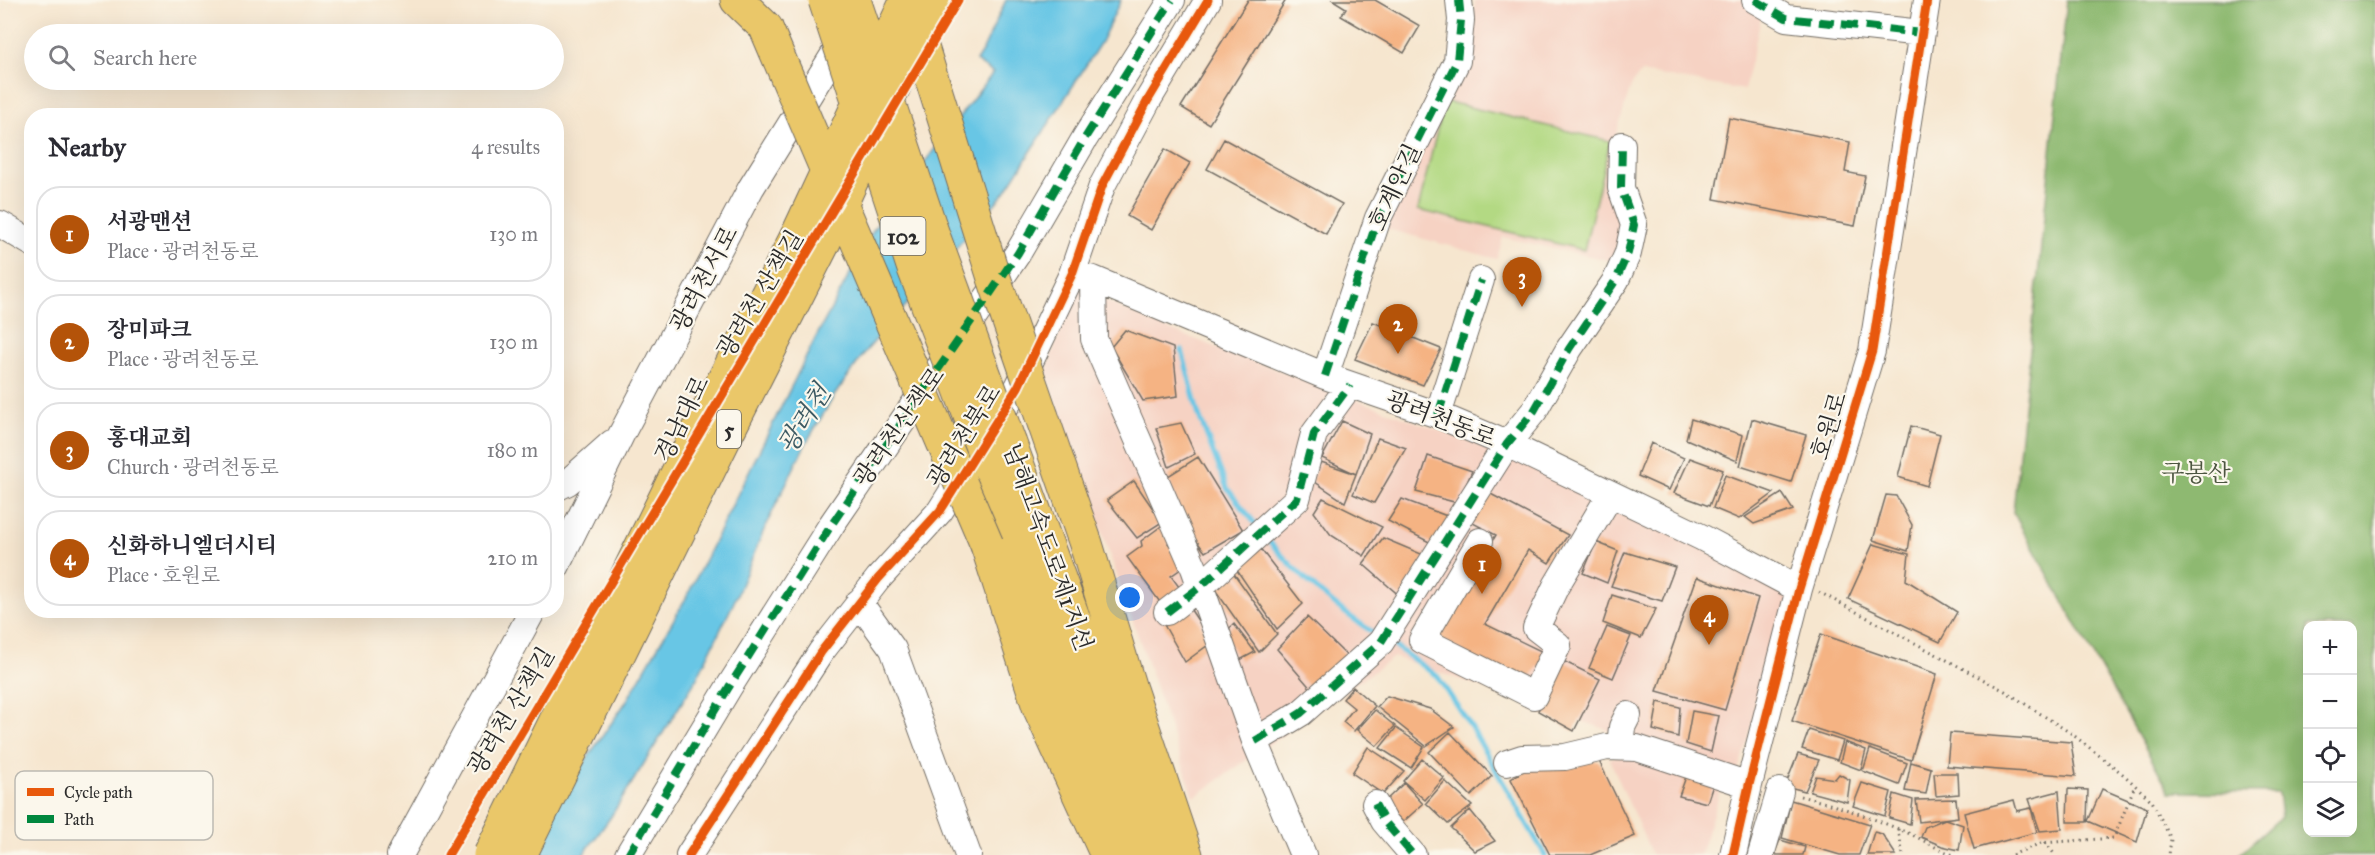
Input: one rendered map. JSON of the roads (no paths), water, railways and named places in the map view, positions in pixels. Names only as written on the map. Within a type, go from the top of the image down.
[{"type":"highway","points":[[737,0],[766,28]]},
{"type":"highway","points":[[750,0],[766,28],[987,545],[1039,707],[1107,855]]},
{"type":"highway","name":"남해고속도로제1지선","points":[[825,0],[913,266],[1000,456],[1160,855]]},
{"type":"highway","name":"남해고속도로제1지선","points":[[854,0],[933,235],[1000,456],[1048,638],[1129,855]]},
{"type":"highway","points":[[907,0],[994,278],[1086,544],[1130,689],[1186,855]]},
{"type":"highway","name":"경남대로","points":[[490,855],[705,417],[799,232],[907,0]]},
{"type":"highway","name":"경남대로","points":[[520,855],[718,450],[824,244],[933,0]]},
{"type":"street","name":"광려천서로","points":[[564,546],[751,188],[868,0]]},
{"type":"street","name":"광려천산책로","points":[[628,855],[729,687],[832,524],[1018,253],[1085,138],[1172,0]]},
{"type":"street","name":"광려천북로","points":[[689,855],[821,652],[859,602],[946,501],[1018,387],[1082,277],[1102,186],[1148,100],[1208,0]]},
{"type":"street","name":"호계안길","points":[[1325,376],[1378,218],[1457,61],[1461,20],[1459,0]]},
{"type":"street","points":[[1755,0],[1786,18],[1921,33]]},
{"type":"street","name":"호원로","points":[[1733,855],[1800,586],[1872,351],[1927,0]]},
{"type":"street","points":[[1255,741],[1301,713],[1381,642],[1507,444],[1534,411],[1569,350],[1616,280],[1628,253],[1634,225],[1621,188],[1623,145]]},
{"type":"street","points":[[0,224],[24,238]]},
{"type":"street","points":[[1082,277],[1094,339],[1201,586],[1255,741],[1303,855]]},
{"type":"street","name":"광려천동로","points":[[1082,277],[1325,376],[1438,415],[1507,444],[1800,586]]},
{"type":"street","points":[[1438,415],[1481,280]]},
{"type":"street","points":[[1167,612],[1201,586],[1297,500],[1314,434],[1350,384]]},
{"type":"street","points":[[564,484],[621,435]]},
{"type":"street","points":[[1480,541],[1422,640],[1534,696],[1557,645],[1536,628],[1556,586],[1610,495]]},
{"type":"street","points":[[859,602],[893,649],[968,855]]},
{"type":"street","points":[[400,855],[529,618]]},
{"type":"street","points":[[1620,747],[1623,727],[1628,715]]},
{"type":"street","points":[[1507,763],[1522,758],[1565,757],[1607,747],[1637,748],[1749,785]]},
{"type":"street","points":[[1761,855],[1780,791]]},
{"type":"street","points":[[1375,804],[1384,821],[1413,855]]},
{"type":"water","name":"광려천","points":[[1006,0],[1121,0],[1101,42],[1005,192],[866,351],[834,396],[806,443],[766,525],[734,602],[696,680],[610,818],[583,855],[520,855],[626,702],[686,598],[815,339],[875,227],[993,73],[976,61]]},
{"type":"waterway","points":[[1182,350],[1198,413],[1227,488],[1257,526]]},
{"type":"waterway","points":[[1266,538],[1319,591],[1379,636]]},
{"type":"waterway","points":[[1389,642],[1437,676],[1471,727],[1545,855]]},
{"type":"place","name":"홍대교회","points":[[1522,307]]},
{"type":"place","name":"장미파크","points":[[1398,354]]},
{"type":"place","name":"서광맨션","points":[[1482,594]]},
{"type":"place","name":"신화하니엘더시티","points":[[1709,645]]},
{"type":"park label","name":"구봉산","points":[[2196,473]]}]
